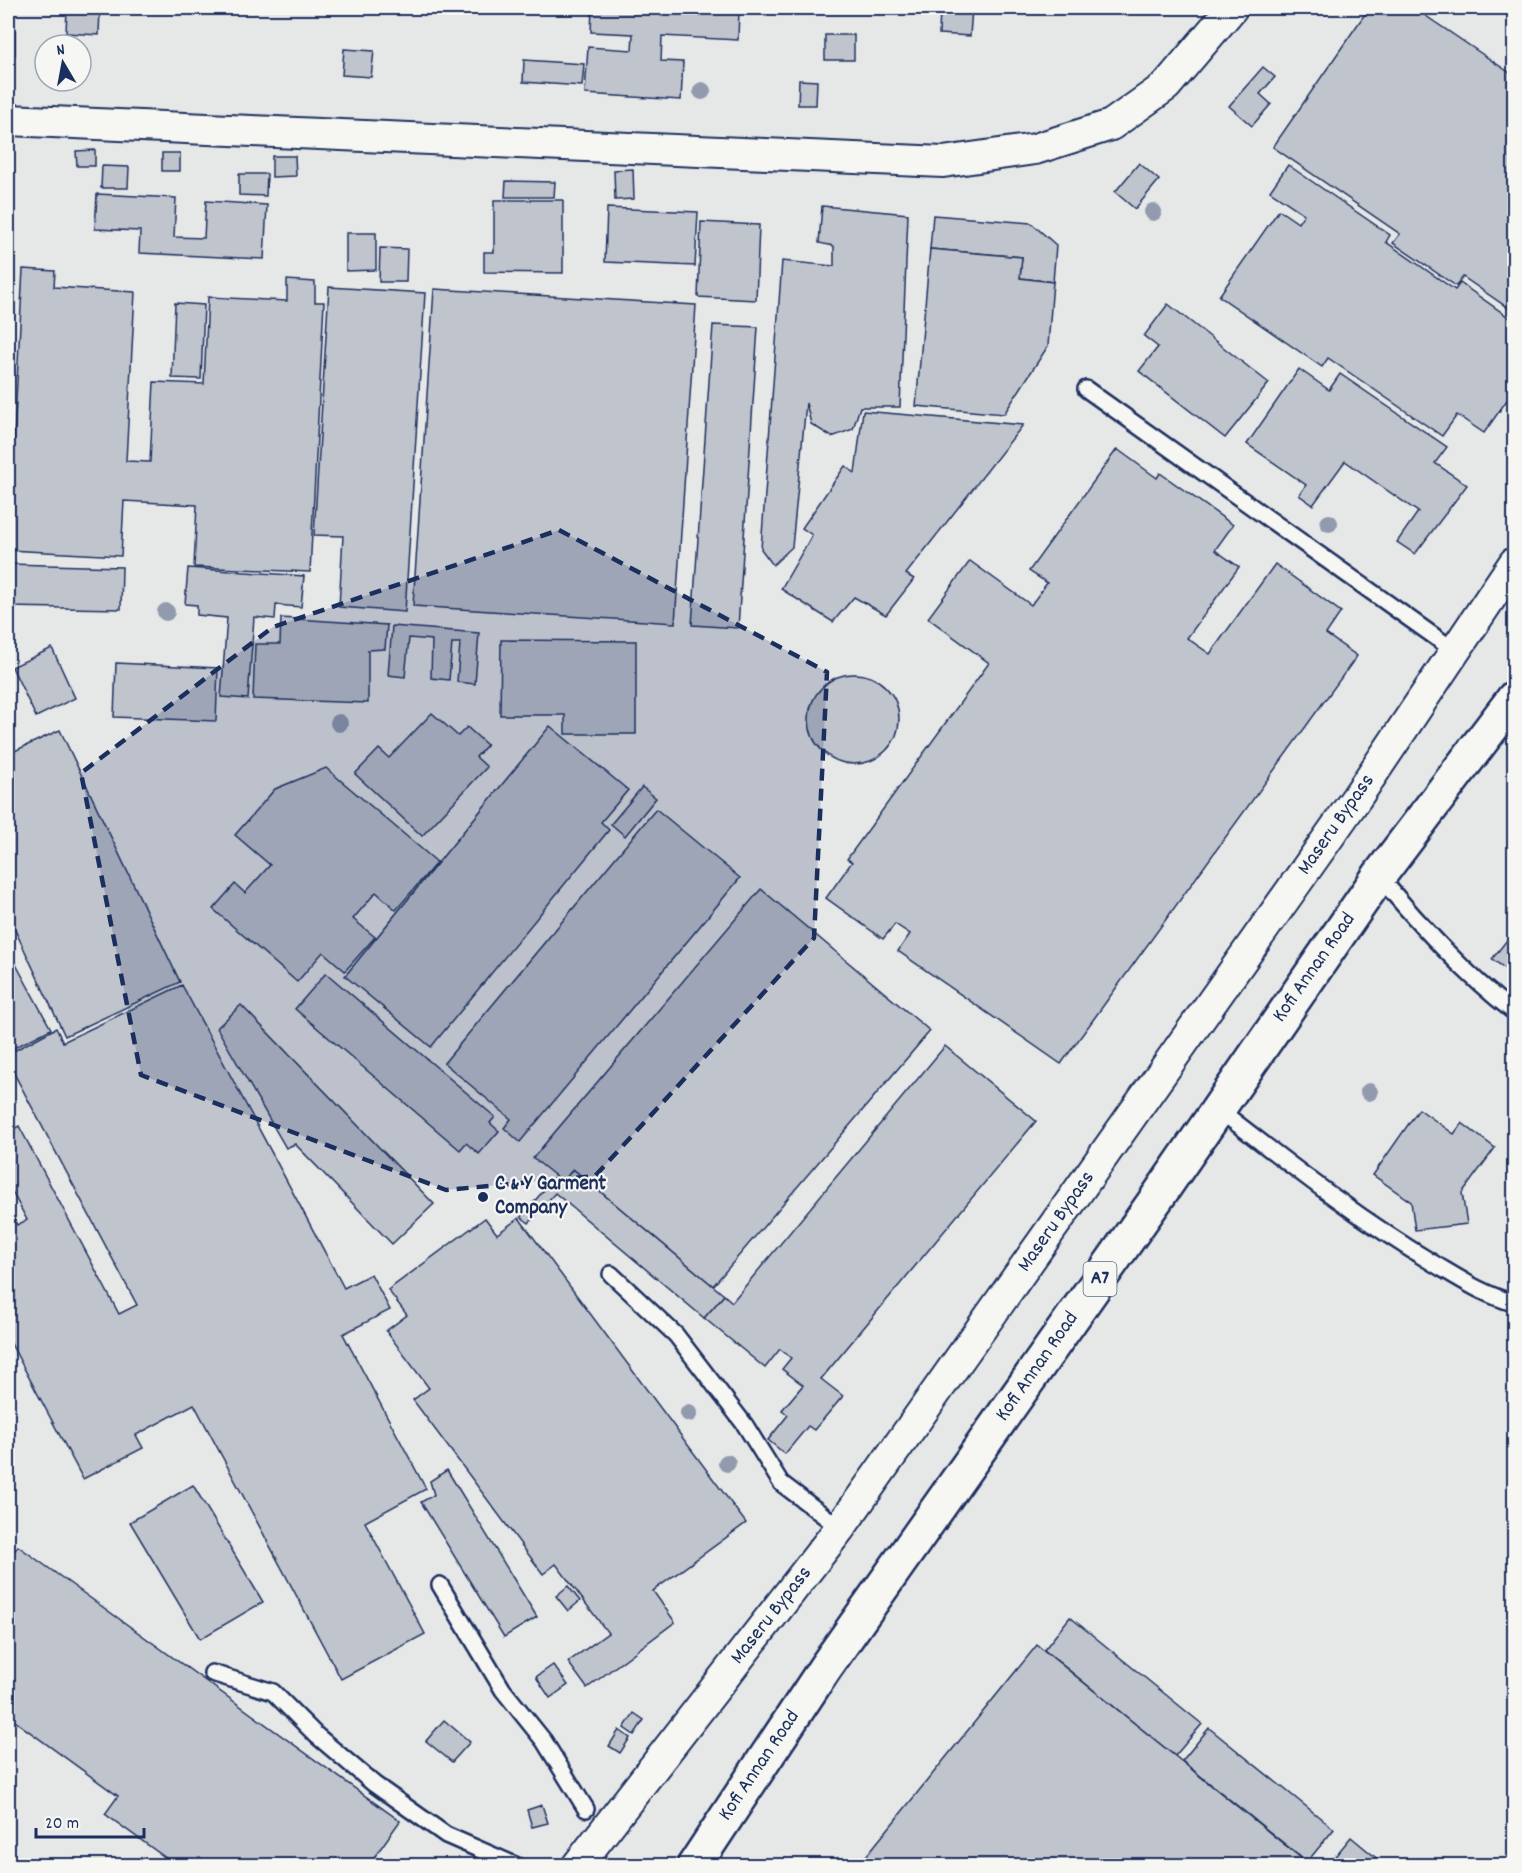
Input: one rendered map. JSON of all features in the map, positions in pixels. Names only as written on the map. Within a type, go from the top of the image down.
[{"type":"main road","name":"Kofi Annan Road","points":[[694,1866],[825,1668],[1379,876],[1515,698]]},
{"type":"street","points":[[8,120],[943,162],[1035,149],[1111,125],[1166,86],[1232,8]]},
{"type":"street","name":"Maseru Bypass","points":[[577,1866],[840,1528],[1357,797],[1515,562]]},
{"type":"lane","points":[[1086,389],[1455,651]]},
{"type":"lane","points":[[1379,876],[1423,929],[1494,996],[1515,1012]]},
{"type":"lane","points":[[1218,1109],[1320,1188],[1399,1243],[1490,1297],[1515,1303]]},
{"type":"lane","points":[[611,1274],[676,1335],[745,1425],[781,1483],[840,1528]]},
{"type":"lane","points":[[440,1585],[503,1690],[544,1741],[586,1809]]},
{"type":"lane","points":[[212,1673],[273,1692],[316,1735],[374,1784],[446,1835],[517,1866]]},
{"type":"highlighted area","points":[[559,530],[827,672],[814,938],[595,1176],[446,1190],[141,1075],[81,773],[273,627]]},
{"type":"shaded area","points":[[8,8],[1514,8],[1514,1865],[8,1865]]},
{"type":"building","points":[[67,8],[100,8],[99,35],[66,33]]},
{"type":"building","points":[[592,8],[739,8],[738,40],[662,36],[661,61],[683,62],[681,100],[585,94],[588,47],[632,50],[633,34],[591,32]]},
{"type":"building","points":[[940,8],[972,8],[970,36],[939,34]]},
{"type":"building","points":[[1369,8],[1414,8],[1513,75],[1514,73],[1514,312],[1463,277],[1456,286],[1393,243],[1400,234],[1273,147]]},
{"type":"building","points":[[8,31],[15,31],[15,55],[8,54]]},
{"type":"building","points":[[825,35],[854,35],[854,60],[825,60]]},
{"type":"building","points":[[344,49],[374,51],[371,77],[342,75]]},
{"type":"building","points":[[524,60],[584,64],[582,86],[523,82]]},
{"type":"building","points":[[1263,67],[1275,77],[1260,94],[1271,104],[1252,126],[1229,106]]},
{"type":"building","points":[[799,80],[817,81],[816,105],[798,105]]},
{"type":"building","points":[[95,150],[95,166],[77,166],[76,151]]},
{"type":"building","points":[[162,153],[180,153],[180,171],[162,171]]},
{"type":"building","points":[[272,156],[295,156],[296,176],[272,177]]},
{"type":"building","points":[[1139,163],[1159,180],[1135,209],[1115,192]]},
{"type":"building","points":[[1288,165],[1390,235],[1386,242],[1455,290],[1460,283],[1514,321],[1514,390],[1484,433],[1457,415],[1442,436],[1328,358],[1322,367],[1219,296],[1279,210],[1298,223],[1304,214],[1270,191]]},
{"type":"building","points":[[102,166],[129,167],[128,188],[101,188]]},
{"type":"building","points":[[633,169],[634,199],[615,200],[614,170]]},
{"type":"building","points":[[239,174],[267,174],[266,196],[239,195]]},
{"type":"building","points":[[506,181],[555,182],[554,197],[505,197]]},
{"type":"building","points":[[97,194],[176,198],[174,237],[204,238],[206,201],[267,205],[264,259],[139,253],[140,231],[95,229]]},
{"type":"building","points":[[494,200],[563,200],[563,273],[484,272],[484,252],[494,252]]},
{"type":"building","points":[[822,206],[908,214],[900,407],[860,407],[853,429],[832,437],[811,424],[806,403],[792,547],[773,565],[761,549],[782,261],[834,266],[834,246],[819,243]]},
{"type":"building","points":[[607,208],[698,212],[695,266],[605,262]]},
{"type":"building","points":[[933,215],[1031,223],[1056,245],[1053,282],[1020,278],[1022,257],[930,249]]},
{"type":"building","points":[[701,222],[759,225],[756,300],[698,297]]},
{"type":"building","points":[[346,233],[376,233],[376,270],[346,271]]},
{"type":"building","points":[[380,248],[407,249],[406,282],[379,282]]},
{"type":"building","points":[[930,249],[1022,257],[1020,278],[1053,282],[1048,346],[1004,414],[916,406]]},
{"type":"building","points":[[23,269],[55,271],[54,287],[135,292],[126,461],[150,462],[154,382],[204,384],[208,297],[287,301],[287,280],[315,282],[315,302],[324,302],[310,572],[194,567],[197,505],[124,501],[121,556],[8,550]]},
{"type":"building","points":[[329,287],[425,293],[405,612],[339,607],[343,536],[314,535]]},
{"type":"building","points":[[434,289],[696,305],[675,623],[413,606]]},
{"type":"building","points":[[175,303],[204,305],[201,379],[172,378]]},
{"type":"building","points":[[1168,304],[1269,383],[1225,438],[1139,371],[1158,347],[1144,336]]},
{"type":"building","points":[[713,325],[758,327],[738,628],[692,625]]},
{"type":"building","points":[[1299,369],[1329,390],[1340,374],[1447,447],[1435,463],[1467,485],[1415,554],[1397,542],[1418,512],[1345,461],[1313,505],[1299,495],[1306,485],[1247,444]]},
{"type":"building","points":[[863,411],[1023,425],[906,574],[914,579],[886,615],[854,597],[833,622],[781,589],[812,535],[802,528],[845,466],[855,473]]},
{"type":"building","points":[[1117,449],[1157,478],[1160,473],[1233,525],[1215,550],[1239,567],[1187,638],[1210,654],[1275,564],[1341,612],[1326,634],[1357,656],[1061,1064],[898,951],[910,934],[895,924],[883,939],[826,898],[852,862],[847,859],[989,663],[928,618],[970,561],[1031,605],[1047,583],[1029,571]]},
{"type":"building","points":[[8,564],[122,567],[121,609],[8,607]]},
{"type":"building","points":[[188,568],[304,576],[301,607],[276,605],[275,619],[254,617],[248,699],[221,697],[227,618],[197,615],[197,605],[185,604]]},
{"type":"building","points":[[281,618],[387,625],[385,649],[368,650],[368,703],[253,699],[255,644],[280,644]]},
{"type":"building","points":[[392,626],[479,633],[475,684],[457,682],[460,643],[452,643],[449,680],[431,678],[432,640],[409,638],[405,677],[388,675]]},
{"type":"building","points":[[501,640],[636,641],[636,734],[565,734],[565,715],[500,715]]},
{"type":"building","points":[[52,648],[75,698],[36,717],[12,667]]},
{"type":"building","points":[[116,663],[218,668],[216,721],[114,717]]},
{"type":"building","points":[[854,674],[871,677],[886,687],[896,702],[899,719],[896,736],[886,751],[871,761],[854,764],[837,761],[822,751],[812,736],[809,719],[812,702],[822,687],[837,677]]},
{"type":"building","points":[[432,713],[458,736],[467,727],[487,745],[476,757],[487,767],[422,836],[355,774],[379,749],[389,758]]},
{"type":"building","points":[[550,726],[628,790],[601,822],[609,830],[431,1047],[345,976]]},
{"type":"building","points":[[60,730],[180,982],[65,1036],[8,915],[8,754]]},
{"type":"building","points":[[326,768],[437,862],[396,910],[376,892],[353,919],[375,937],[345,971],[323,952],[297,982],[213,909],[235,884],[245,893],[270,865],[235,835],[275,789]]},
{"type":"building","points":[[642,787],[656,798],[625,836],[611,824]]},
{"type":"building","points":[[656,809],[740,878],[520,1142],[504,1128],[511,1119],[444,1063]]},
{"type":"building","points":[[761,889],[930,1031],[713,1286],[573,1169],[563,1182],[533,1158]]},
{"type":"building","points":[[1507,940],[1514,945],[1514,966],[1510,972],[1492,959]]},
{"type":"building","points":[[13,959],[51,1029],[8,1051],[8,962]]},
{"type":"building","points":[[326,973],[495,1117],[490,1123],[499,1131],[479,1154],[466,1143],[460,1150],[295,1009]]},
{"type":"building","points":[[182,985],[344,1288],[371,1274],[390,1310],[343,1334],[426,1489],[365,1522],[425,1634],[341,1679],[194,1404],[136,1435],[143,1448],[83,1479],[8,1338],[8,1207],[17,1225],[27,1220],[8,1184],[8,1132],[19,1126],[119,1314],[137,1305],[8,1062],[8,1054],[56,1028],[63,1042]]},
{"type":"building","points":[[241,1005],[434,1204],[392,1244],[295,1144],[286,1148],[217,1028]]},
{"type":"building","points":[[945,1046],[1036,1121],[821,1379],[843,1396],[814,1430],[808,1426],[785,1454],[768,1440],[788,1415],[782,1410],[803,1385],[782,1369],[791,1358],[780,1349],[765,1368],[704,1318],[724,1295],[732,1302]]},
{"type":"building","points":[[1419,1109],[1454,1134],[1462,1123],[1495,1148],[1462,1193],[1467,1224],[1415,1230],[1411,1202],[1373,1175]]},
{"type":"building","points":[[573,1169],[724,1295],[704,1318],[555,1193],[529,1223],[521,1217],[556,1176],[563,1182]]},
{"type":"building","points":[[485,1218],[497,1234],[519,1218],[746,1523],[653,1591],[675,1622],[587,1688],[568,1662],[608,1633],[556,1564],[543,1574],[413,1400],[429,1388],[386,1331],[407,1315],[388,1290]]},
{"type":"building","points":[[447,1470],[537,1617],[504,1637],[421,1502],[434,1495],[430,1481]]},
{"type":"building","points":[[193,1485],[263,1602],[200,1639],[130,1522]]},
{"type":"building","points":[[18,1546],[400,1821],[368,1866],[177,1866],[105,1814],[118,1796],[8,1716],[8,1560]]},
{"type":"building","points":[[568,1586],[580,1601],[568,1611],[556,1596]]},
{"type":"building","points":[[1070,1617],[1202,1724],[1175,1756],[1044,1650]]},
{"type":"building","points":[[1037,1645],[1175,1756],[1311,1866],[858,1866]]},
{"type":"building","points":[[553,1665],[568,1685],[550,1698],[536,1677]]},
{"type":"building","points":[[634,1713],[644,1720],[634,1735],[624,1728]]},
{"type":"building","points":[[444,1720],[470,1742],[452,1762],[426,1741]]},
{"type":"building","points":[[1209,1728],[1334,1829],[1307,1862],[1182,1761]]},
{"type":"building","points":[[619,1730],[630,1738],[620,1753],[609,1746]]},
{"type":"building","points":[[542,1805],[548,1823],[532,1827],[527,1810]]},
{"type":"building","points":[[1351,1837],[1386,1866],[1327,1866]]},
{"type":"place","name":"C & Y Garment Company","points":[[483,1197]]}]
